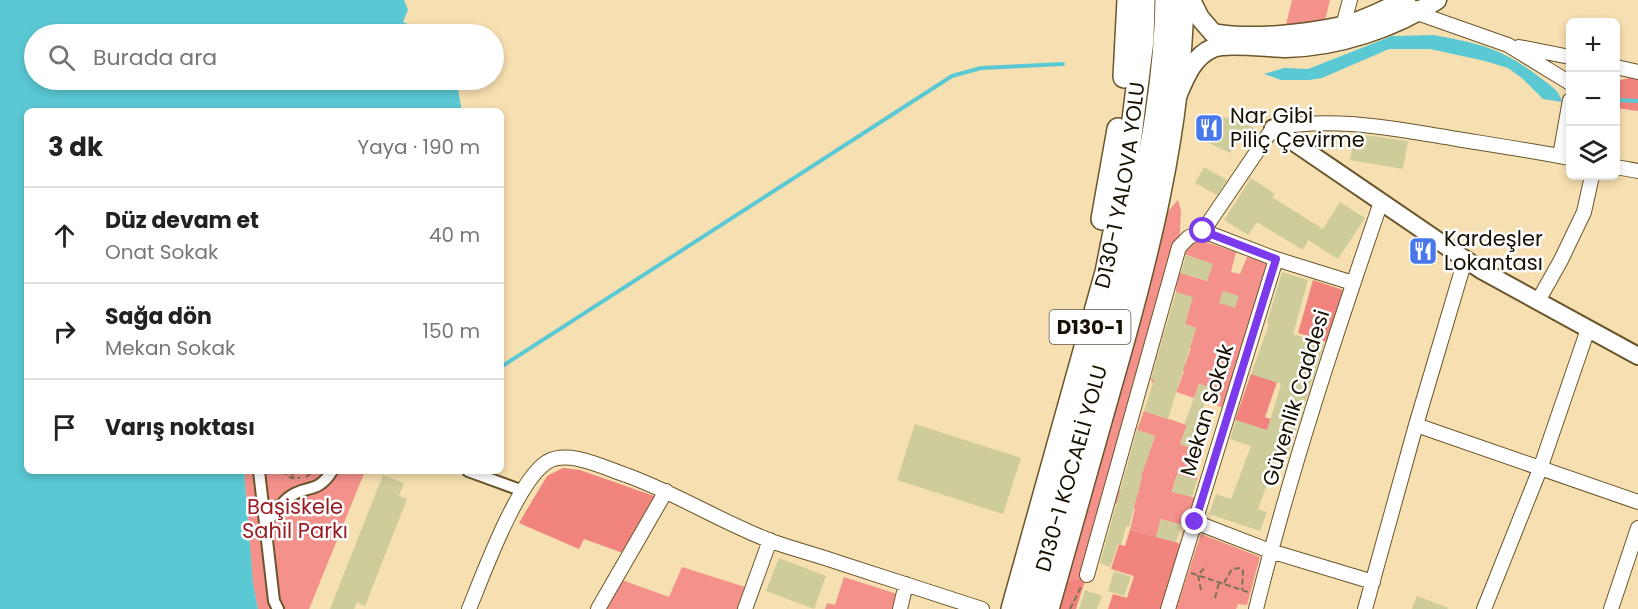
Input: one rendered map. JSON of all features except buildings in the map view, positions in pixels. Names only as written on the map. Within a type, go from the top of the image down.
[{"type":"highway","points":[[1005,609],[1092,275],[1121,113],[1127,54],[1128,0]]},
{"type":"highway","name":"D130-1 YALOVA YOLU","points":[[1012,609],[1106,272],[1126,167],[1143,40],[1144,0]]},
{"type":"highway","name":"D130-1 KOCAELİ YOLU","points":[[1032,609],[1117,310],[1154,129],[1166,0]]},
{"type":"highway","points":[[1048,609],[1139,286],[1154,221],[1178,95],[1183,0]]},
{"type":"highway","points":[[1117,310],[1117,365]]},
{"type":"main road","points":[[1191,0],[1213,33],[1357,36],[1412,4],[1437,0]]},
{"type":"main road","points":[[1178,95],[1185,76],[1197,59],[1217,46],[1287,48],[1322,45],[1340,34]]},
{"type":"street","points":[[1340,34],[1350,0]]},
{"type":"street","points":[[1412,4],[1508,45],[1566,80]]},
{"type":"street","points":[[1508,45],[1566,56]]},
{"type":"street","points":[[1620,68],[1638,72]]},
{"type":"street","points":[[1620,74],[1638,72]]},
{"type":"street","points":[[1087,575],[1179,247],[1189,237],[1203,231],[1273,128],[1295,124],[1346,123],[1565,157],[1568,126]]},
{"type":"street","points":[[1273,128],[1465,260],[1638,356]]},
{"type":"street","points":[[1620,168],[1638,171]]},
{"type":"street","points":[[1538,301],[1562,260],[1584,212],[1591,180]]},
{"type":"street","name":"Güvenlik Caddesi","points":[[1258,602],[1270,551],[1353,283],[1381,202]]},
{"type":"street","points":[[1203,231],[1276,259],[1353,283]]},
{"type":"street","name":"Mekan Sokak","points":[[1168,609],[1276,259]]},
{"type":"street","points":[[1365,609],[1465,260]]},
{"type":"street","points":[[1484,609],[1540,469],[1588,329]]},
{"type":"street","points":[[1416,425],[1638,502]]},
{"type":"street","points":[[469,609],[507,519],[523,491],[540,468],[556,458],[568,458],[618,473],[666,491],[770,540],[982,609]]},
{"type":"street","points":[[259,474],[274,601],[278,609]]},
{"type":"street","points":[[265,523],[290,496],[315,488],[326,481],[330,474]]},
{"type":"street","points":[[476,474],[523,491]]},
{"type":"street","points":[[598,609],[666,491]]},
{"type":"street","points":[[1195,522],[1270,551],[1373,582]]},
{"type":"street","points":[[1611,609],[1632,567],[1638,528]]},
{"type":"street","points":[[746,609],[770,540]]},
{"type":"street","points":[[900,609],[906,584]]},
{"type":"path","points":[[286,474],[298,479],[310,474]]},
{"type":"path","points":[[1198,575],[1206,566]]},
{"type":"path","points":[[1215,598],[1221,583],[1232,569],[1240,567],[1243,571],[1242,590]]},
{"type":"path","points":[[1180,569],[1242,590],[1258,602]]},
{"type":"path","points":[[1070,609],[1087,575]]},
{"type":"path","points":[[1198,575],[1201,590]]},
{"type":"green space","points":[[1292,0],[1330,0],[1323,28],[1284,33]]},
{"type":"green space","points":[[1178,200],[1181,211],[1179,247],[1087,575],[1060,585],[1158,231],[1169,210]]},
{"type":"green space","points":[[1196,241],[1236,252],[1231,272],[1240,274],[1247,257],[1271,263],[1226,409],[1211,403],[1215,389],[1199,384],[1194,398],[1153,384],[1150,378],[1178,388],[1184,371],[1156,361],[1157,356],[1185,365],[1191,348],[1163,339],[1162,335],[1191,344],[1196,328],[1185,324],[1192,298],[1176,292],[1178,272],[1207,281],[1212,264],[1184,254]]},
{"type":"green space","points":[[1144,411],[1187,425],[1180,444],[1198,451],[1197,480],[1177,475],[1172,491],[1199,499],[1189,527],[1161,519],[1156,537],[1130,530],[1135,509],[1114,503],[1117,489],[1138,494],[1141,476],[1155,436],[1137,430]]},
{"type":"green space","name":"Başiskele Sahil Parkı","points":[[244,474],[364,474],[309,609],[258,609],[253,583]]},
{"type":"green space","points":[[1201,534],[1260,557],[1247,605],[1238,604],[1236,609],[1176,609]]},
{"type":"green space","points":[[682,567],[745,587],[737,609],[607,609],[622,580],[669,597]]},
{"type":"green space","points":[[844,577],[897,594],[892,609],[825,609],[827,603],[835,605]]},
{"type":"shaded area","points":[[1638,76],[1638,111],[1620,109],[1620,80]]},
{"type":"shaded area","points":[[1313,280],[1343,290],[1326,342],[1298,333]]},
{"type":"shaded area","points":[[1251,374],[1277,382],[1265,417],[1296,428],[1293,439],[1267,430],[1261,449],[1261,429],[1235,420]]},
{"type":"shaded area","points":[[563,468],[580,470],[654,496],[623,553],[584,539],[579,549],[519,523],[547,476]]},
{"type":"shaded area","points":[[1130,530],[1176,542],[1183,546],[1162,609],[1108,609],[1113,594],[1127,598],[1134,576],[1111,569],[1119,544],[1125,546]]},
{"type":"shaded area","points":[[1087,575],[1076,609],[1053,609],[1060,585]]},
{"type":"water","points":[[0,0],[404,0],[408,10],[403,22],[408,24],[24,24],[24,90],[458,90],[461,108],[24,108],[24,474],[244,474],[253,583],[258,609],[0,609]]},
{"type":"water","points":[[1434,35],[1491,49],[1515,60],[1552,87],[1559,94],[1562,102],[1543,99],[1508,68],[1430,49],[1389,49],[1322,78],[1309,80],[1281,80],[1264,74],[1284,68],[1308,69],[1392,36]]},
{"type":"waterway","points":[[504,365],[952,76],[981,68],[1063,64]]},
{"type":"waterway","points":[[1620,100],[1638,101]]},
{"type":"place","name":"Nar Gibi Piliç Çevirme","points":[[1209,128]]},
{"type":"place","name":"Kardeşler Lokantası","points":[[1423,251]]},
{"type":"route","points":[[1195,522],[1276,259],[1203,231]]}]
